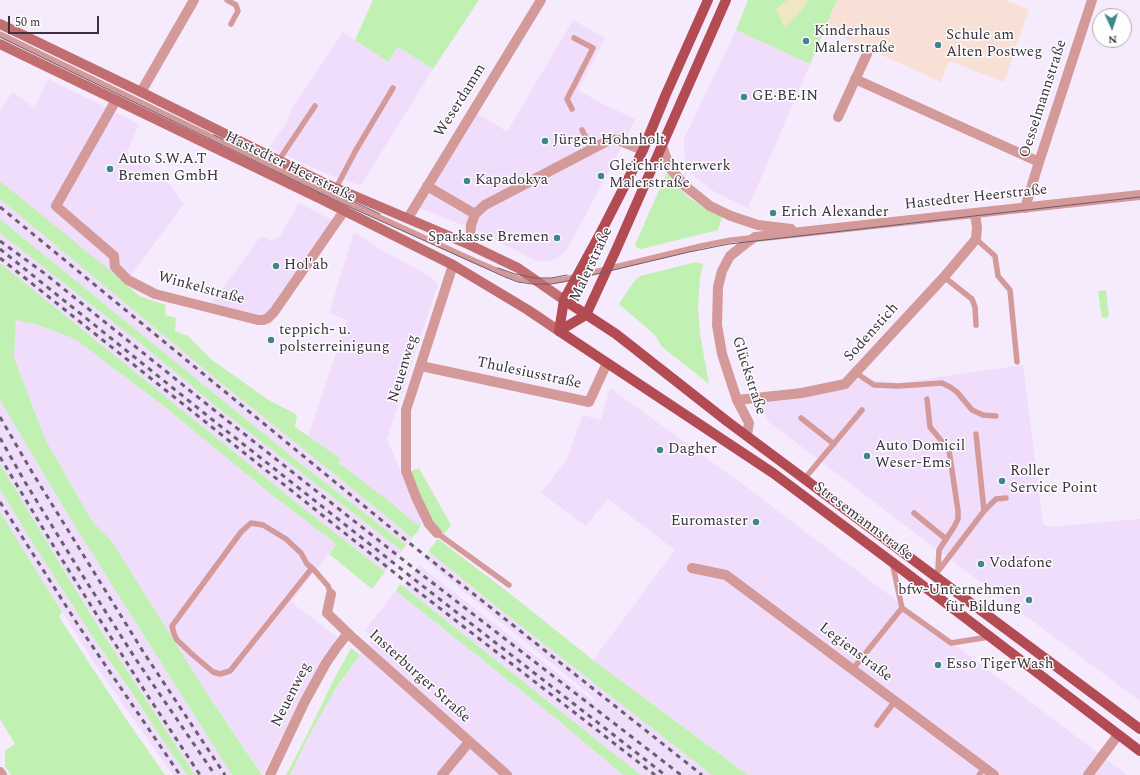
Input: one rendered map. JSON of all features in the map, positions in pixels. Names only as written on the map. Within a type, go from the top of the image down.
[{"type":"main road","name":"Malerstraße","points":[[559,331],[564,300],[578,276],[643,150],[708,0]]},
{"type":"main road","name":"Malerstraße","points":[[559,331],[586,315],[726,0]]},
{"type":"main road","name":"Hastedter Heerstraße","points":[[0,24],[336,188],[470,245],[518,268],[586,315]]},
{"type":"main road","name":"Hastedter Heerstraße","points":[[0,44],[454,265],[528,310],[559,331]]},
{"type":"main road","name":"Stresemannstraße","points":[[586,315],[616,334],[747,435],[937,573],[1140,729]]},
{"type":"main road","name":"Stresemannstraße","points":[[559,331],[773,473],[1140,751]]},
{"type":"street","points":[[141,92],[194,0]]},
{"type":"street","name":"Weserdamm","points":[[408,218],[541,0]]},
{"type":"street","name":"Oesselmannstraße","points":[[1025,208],[1092,0]]},
{"type":"street","points":[[838,117],[867,54]]},
{"type":"street","points":[[855,79],[1039,162]]},
{"type":"street","name":"Winkelstraße","points":[[116,100],[56,206],[114,256],[115,267],[128,280],[155,294],[258,320],[268,318],[274,312],[344,211]]},
{"type":"street","points":[[470,245],[471,225],[475,214],[485,205],[611,139],[618,140],[643,150]]},
{"type":"street","name":"Hastedter Heerstraße","points":[[662,146],[670,168],[685,186],[710,206],[731,216],[758,224],[785,229],[815,230]]},
{"type":"street","points":[[427,186],[475,214]]},
{"type":"street","name":"Hastedter Heerstraße","points":[[730,256],[755,238],[815,230],[975,214],[1140,195]]},
{"type":"street","points":[[975,214],[976,239]]},
{"type":"street","name":"Sodenstich","points":[[737,400],[802,393],[845,384],[856,374],[944,277],[976,239]]},
{"type":"street","name":"Glückstraße","points":[[730,256],[722,271],[718,288],[717,325],[722,354],[737,400],[749,423],[747,435]]},
{"type":"street","name":"Neuenweg","points":[[438,533],[429,524],[406,471],[406,410],[454,265]]},
{"type":"street","name":"Thulesiusstraße","points":[[420,366],[589,402],[607,362]]},
{"type":"street","name":"Legienstraße","points":[[692,568],[726,575],[895,701],[982,771],[994,775]]},
{"type":"street","name":"Insterburger Straße","points":[[331,594],[327,613],[507,775]]},
{"type":"street","name":"Neuenweg","points":[[270,775],[304,703],[326,663],[348,633]]},
{"type":"street","points":[[1088,775],[1118,735]]},
{"type":"street","points":[[442,775],[469,742]]},
{"type":"lane","points":[[228,0],[236,4],[238,11],[231,24]]},
{"type":"lane","points":[[0,34],[296,178],[405,229],[519,279],[552,281],[701,246],[731,240],[755,238]]},
{"type":"lane","points":[[572,109],[566,99],[593,48],[574,38]]},
{"type":"lane","points":[[336,188],[356,150],[393,88]]},
{"type":"lane","points":[[279,160],[315,106]]},
{"type":"lane","points":[[582,130],[592,149]]},
{"type":"lane","points":[[976,239],[995,256],[998,276],[1010,290],[1017,362]]},
{"type":"lane","points":[[944,277],[972,299],[975,307],[976,325]]},
{"type":"lane","points":[[856,374],[874,385],[898,386],[942,383],[957,392],[972,410],[983,415],[996,416]]},
{"type":"lane","points":[[927,399],[930,427],[949,450],[958,511],[958,519],[939,550],[937,573]]},
{"type":"lane","points":[[805,478],[862,410]]},
{"type":"lane","points":[[801,418],[834,444]]},
{"type":"lane","points":[[976,434],[984,511]]},
{"type":"lane","points":[[937,573],[984,511],[996,499],[1006,498]]},
{"type":"lane","points":[[914,513],[946,539]]},
{"type":"lane","points":[[312,568],[230,671],[220,674],[214,672],[177,640],[172,626],[241,532],[251,523],[263,525],[286,539],[301,553],[307,564],[312,568],[328,586],[331,594]]},
{"type":"lane","name":"Neuenweg","points":[[438,533],[509,585]]},
{"type":"lane","points":[[892,562],[902,608],[951,643],[989,637]]},
{"type":"lane","points":[[852,670],[902,608]]},
{"type":"lane","points":[[878,725],[895,701]]},
{"type":"shaded area","name":"Schule am Alten Postweg","points":[[837,0],[1004,0],[1029,9],[1004,82],[949,61],[941,82],[825,29]]},
{"type":"shaded area","points":[[573,20],[605,38],[578,90],[635,119],[568,248],[563,254],[554,260],[546,262],[536,261],[480,232],[415,206],[474,111],[507,132]]},
{"type":"shaded area","points":[[736,30],[810,64],[748,208],[715,192],[695,177],[685,162],[684,139]]},
{"type":"shaded area","points":[[343,32],[388,62],[398,47],[433,69],[361,185],[337,178],[269,148],[287,122],[291,110]]},
{"type":"shaded area","points":[[48,79],[139,124],[127,152],[158,173],[171,186],[184,204],[124,284],[0,181],[0,110],[13,92],[34,108]]},
{"type":"shaded area","points":[[0,199],[221,383],[412,538],[406,545],[301,464],[0,219]]},
{"type":"shaded area","points":[[299,203],[332,220],[268,315],[263,317],[211,304],[261,236],[272,241],[280,236]]},
{"type":"shaded area","points":[[354,232],[380,249],[431,277],[437,283],[437,287],[387,439],[419,515],[421,523],[417,525],[394,505],[339,463],[341,460],[308,437],[347,320],[329,313]]},
{"type":"shaded area","points":[[0,233],[145,347],[217,407],[402,551],[385,572],[307,511],[0,263]]},
{"type":"shaded area","points":[[16,320],[35,324],[75,339],[161,404],[267,491],[336,544],[291,602],[337,637],[299,701],[263,775],[208,695],[111,540],[92,521],[45,439],[14,357]]},
{"type":"shaded area","points":[[1023,365],[1043,524],[1048,527],[1140,519],[1140,701],[769,422],[755,396],[862,379],[898,383]]},
{"type":"shaded area","points":[[610,388],[741,483],[1127,775],[748,775],[593,660],[675,550],[608,499],[586,526],[541,493],[566,461],[583,415],[601,420]]},
{"type":"shaded area","points":[[0,400],[71,520],[232,775],[195,775],[60,564],[0,464]]},
{"type":"shaded area","points":[[0,489],[92,636],[187,775],[173,775],[97,667],[0,512]]},
{"type":"shaded area","points":[[429,552],[507,615],[712,775],[641,775],[403,586],[419,565],[593,701],[595,699],[424,559]]},
{"type":"shaded area","points":[[396,591],[559,721],[623,775],[290,775],[310,734],[339,683],[374,638],[365,630]]},
{"type":"green space","points":[[373,0],[479,0],[433,69],[398,47],[388,62],[355,40]]},
{"type":"green space","points":[[748,0],[837,0],[810,64],[736,30]]},
{"type":"green space","points":[[667,172],[688,197],[706,209],[722,217],[718,230],[641,249],[637,248],[635,245]]},
{"type":"green space","points":[[0,181],[139,296],[166,305],[165,315],[176,318],[175,331],[188,336],[212,360],[267,399],[297,415],[295,427],[341,459],[339,463],[394,505],[417,525],[421,523],[419,530],[412,538],[221,383],[0,199]]},
{"type":"green space","points":[[0,219],[301,464],[406,545],[402,551],[217,407],[145,347],[0,233]]},
{"type":"green space","points":[[696,262],[703,264],[700,278],[698,306],[700,334],[709,384],[661,346],[656,336],[619,304],[635,280],[640,276]]},
{"type":"green space","points":[[0,263],[307,511],[385,572],[372,589],[329,554],[336,544],[267,491],[161,404],[75,339],[35,324],[16,320],[14,357],[45,439],[92,521],[111,540],[208,695],[262,775],[232,775],[71,520],[0,400]]},
{"type":"green space","points":[[1106,290],[1109,317],[1102,318],[1098,291]]},
{"type":"green space","points":[[0,464],[100,629],[195,775],[187,775],[168,748],[92,636],[27,534],[0,489]]},
{"type":"green space","points":[[419,468],[451,525],[444,534],[437,528],[427,515],[410,472]]},
{"type":"green space","points":[[0,512],[62,612],[59,617],[165,775],[11,775],[5,767],[5,750],[15,744],[0,719]]},
{"type":"green space","points":[[438,539],[513,596],[593,660],[748,775],[712,775],[507,615],[428,551]]},
{"type":"green space","points":[[400,584],[641,775],[623,775],[559,721],[396,591]]},
{"type":"green space","points":[[351,648],[360,655],[339,683],[310,734],[290,775],[286,775],[333,681]]},
{"type":"sand","points":[[787,0],[809,0],[797,16],[784,27],[776,9]]},
{"type":"tram line","points":[[0,37],[341,203],[505,277],[518,282],[532,284],[551,284],[563,282],[729,244],[1140,197]]},
{"type":"tram line","points":[[214,135],[239,147]]},
{"type":"tram line","points":[[288,171],[380,214]]},
{"type":"tram line","points":[[498,268],[515,274],[535,278],[551,278],[567,275]]},
{"type":"railway","points":[[0,207],[408,542],[702,775]]},
{"type":"railway","points":[[0,241],[44,273],[416,570],[681,775]]},
{"type":"railway","points":[[0,249],[410,576],[665,775]]},
{"type":"railway","points":[[0,258],[406,582],[655,775]]},
{"type":"railway","points":[[0,417],[32,472],[144,653],[225,775]]},
{"type":"railway","points":[[0,438],[25,482],[135,658],[215,775]]},
{"type":"railway","points":[[0,457],[56,550],[146,693],[200,775]]},
{"type":"railway","points":[[0,502],[80,628],[180,775]]},
{"type":"place","name":"Kinderhaus Malerstraße","points":[[806,41]]},
{"type":"place","name":"Schule am Alten Postweg","points":[[938,45]]},
{"type":"place","name":"GE·BE·IN","points":[[744,97]]},
{"type":"place","name":"Jürgen Hohnholt","points":[[545,141]]},
{"type":"place","name":"Auto S.W.A.T Bremen GmbH","points":[[110,169]]},
{"type":"place","name":"Gleichrichterwerk Malerstraße","points":[[601,176]]},
{"type":"place","name":"Kapadokya","points":[[467,181]]},
{"type":"place","name":"Erich Alexander","points":[[773,213]]},
{"type":"place","name":"Sparkasse Bremen","points":[[557,238]]},
{"type":"place","name":"Hol'ab","points":[[276,266]]},
{"type":"place","name":"teppich- u. polsterreinigung","points":[[271,340]]},
{"type":"place","name":"Dagher","points":[[660,450]]},
{"type":"place","name":"Auto Domicil Weser-Ems","points":[[867,456]]},
{"type":"place","name":"Roller Service Point","points":[[1002,481]]},
{"type":"place","name":"Euromaster","points":[[756,522]]},
{"type":"place","name":"Vodafone","points":[[981,564]]},
{"type":"place","name":"bfw-Unternehmen für Bildung","points":[[1029,600]]},
{"type":"place","name":"Esso TigerWash","points":[[938,665]]}]
